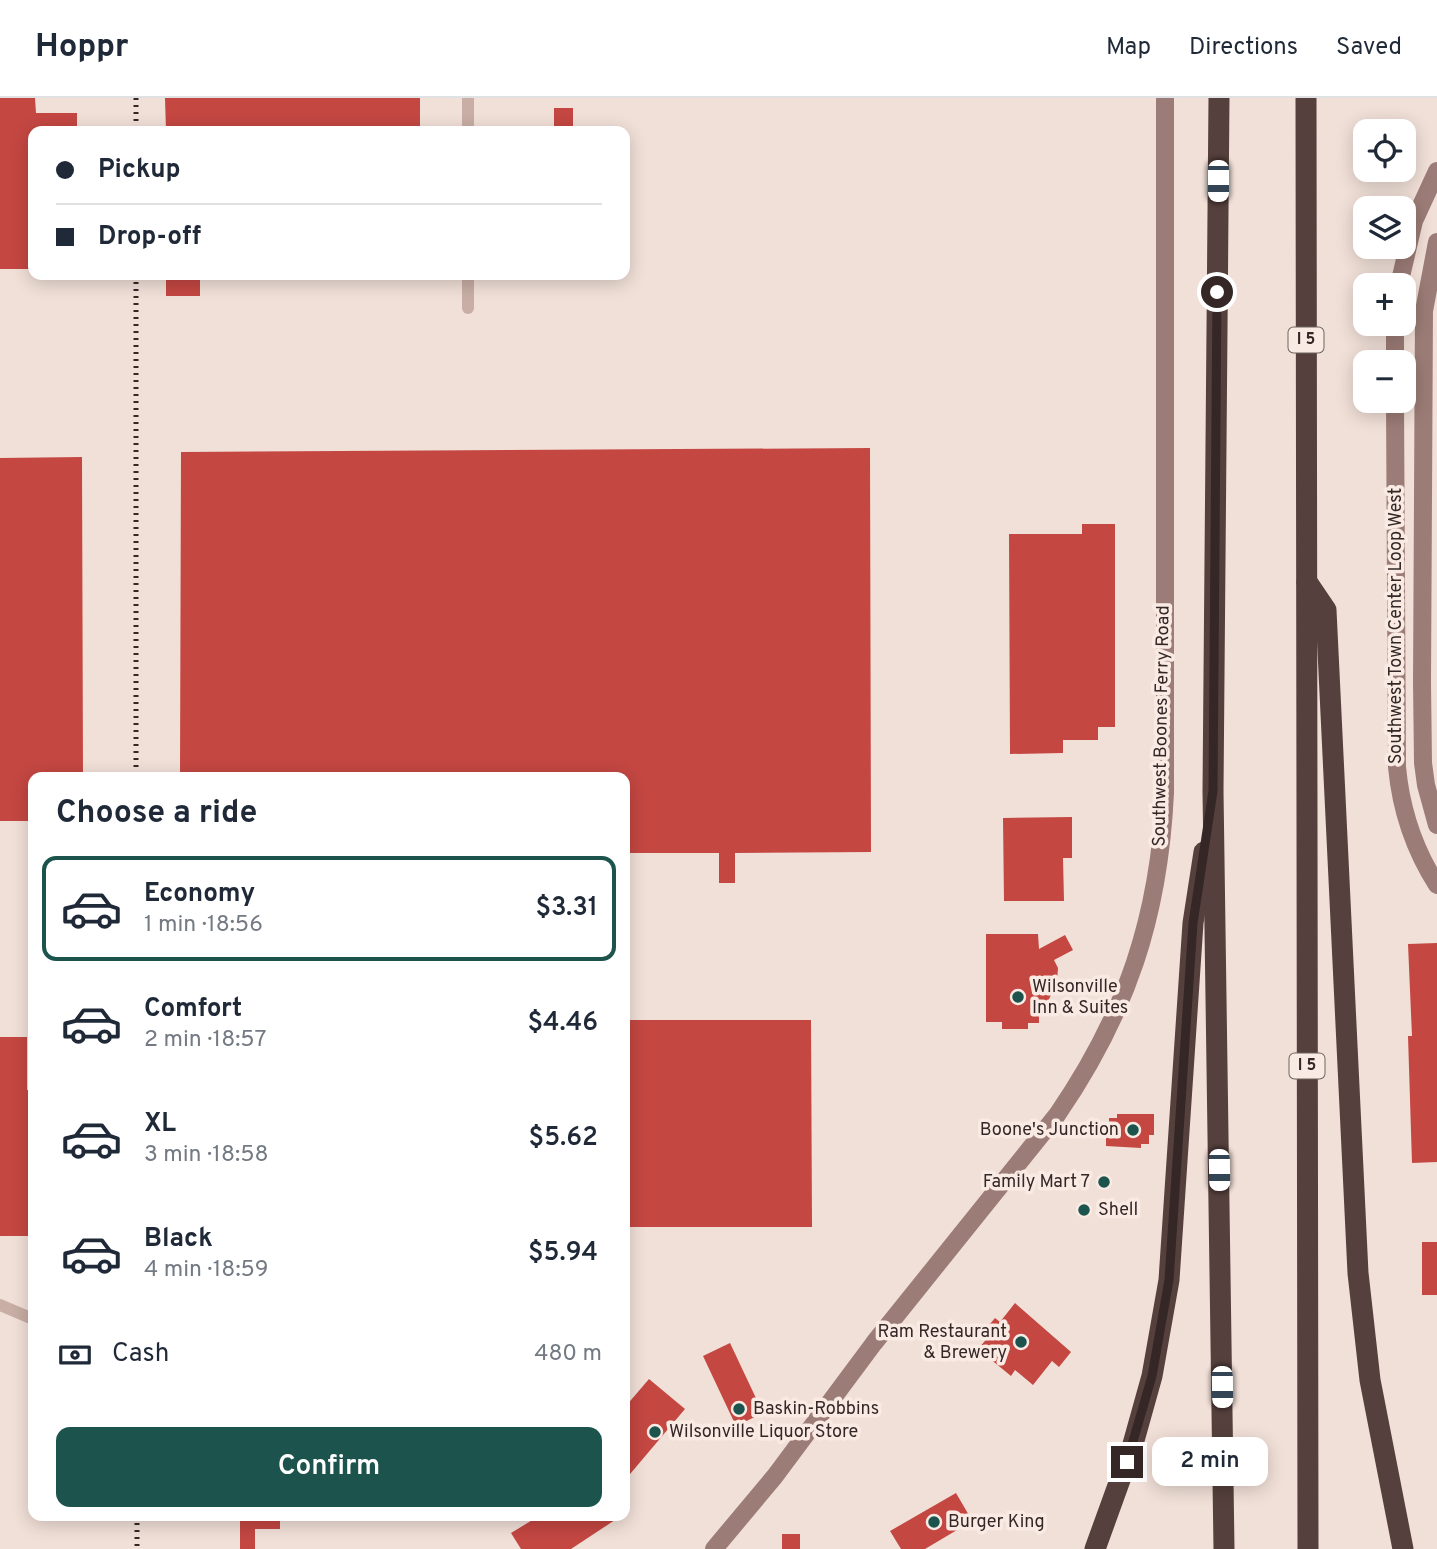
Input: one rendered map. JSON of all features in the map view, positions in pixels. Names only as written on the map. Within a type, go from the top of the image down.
[{"type":"highway","points":[[1219,98],[1213,791],[1224,1549]]},
{"type":"highway","name":"I 5","points":[[1306,98],[1308,1549]]},
{"type":"highway","name":"I 5","points":[[1307,582],[1326,610],[1358,1273],[1370,1380],[1402,1549]]},
{"type":"highway","points":[[1095,1549],[1133,1444],[1152,1376],[1169,1280],[1193,923],[1213,791]]},
{"type":"street","points":[[468,98],[468,126]]},
{"type":"street","name":"Southwest Boones Ferry Road","points":[[717,1547],[775,1476],[874,1343],[1057,1115],[1086,1071],[1113,1021],[1134,969],[1158,877],[1165,793],[1165,98]]},
{"type":"street","points":[[1402,273],[1414,221],[1437,171]]},
{"type":"street","name":"Southwest Town Center Loop West","points":[[1437,242],[1424,312],[1422,683],[1423,763],[1437,825]]},
{"type":"street","points":[[468,280],[468,308]]},
{"type":"street","name":"Southwest Town Center Loop West","points":[[1395,413],[1396,767],[1404,813],[1413,839],[1437,885]]},
{"type":"street","points":[[0,1305],[28,1317]]},
{"type":"building","points":[[0,98],[35,98],[36,113],[77,113],[77,126],[28,126],[28,269],[0,269]]},
{"type":"building","points":[[165,98],[420,98],[420,126],[166,126]]},
{"type":"building","points":[[554,108],[573,108],[573,126],[554,126]]},
{"type":"building","points":[[166,280],[200,280],[200,296],[166,296]]},
{"type":"building","points":[[870,448],[871,852],[735,853],[735,883],[719,883],[719,853],[630,853],[630,772],[180,772],[181,452]]},
{"type":"building","points":[[82,457],[83,772],[28,772],[28,821],[0,821],[0,458]]},
{"type":"building","points":[[1082,524],[1115,524],[1115,727],[1098,727],[1098,740],[1063,740],[1063,753],[1010,754],[1009,534],[1082,534]]},
{"type":"building","points":[[1072,817],[1072,858],[1063,858],[1064,901],[1004,901],[1003,818]]},
{"type":"building","name":"Wilsonville Inn & Suites","points":[[986,934],[1038,934],[1039,949],[1065,935],[1073,950],[1054,960],[1058,968],[1057,981],[1043,1013],[1039,1013],[1039,1023],[1028,1023],[1028,1029],[1002,1029],[1002,1022],[986,1022]]},
{"type":"building","points":[[1437,943],[1437,1162],[1412,1163],[1408,1036],[1412,1036],[1408,944]]},
{"type":"building","points":[[630,1020],[811,1020],[812,1227],[630,1227]]},
{"type":"building","points":[[0,1037],[27,1037],[28,1236],[0,1236]]},
{"type":"building","name":"Boone's Junction","points":[[1117,1114],[1154,1114],[1154,1135],[1149,1135],[1149,1144],[1141,1144],[1141,1148],[1106,1146],[1109,1118],[1117,1118]]},
{"type":"building","points":[[1422,1242],[1437,1242],[1437,1295],[1422,1295]]},
{"type":"building","name":"Ram Restaurant & Brewery","points":[[1015,1303],[1071,1352],[1059,1367],[1052,1361],[1033,1385],[1015,1370],[1011,1376],[978,1349],[990,1335],[984,1331],[995,1318],[1000,1322]]},
{"type":"building","points":[[730,1343],[763,1413],[736,1426],[703,1356]]},
{"type":"building","points":[[649,1379],[685,1409],[630,1474],[630,1401]]},
{"type":"building","name":"Burger King","points":[[956,1493],[970,1517],[954,1527],[957,1530],[925,1549],[901,1549],[890,1531]]},
{"type":"building","points":[[240,1521],[280,1521],[280,1529],[255,1529],[255,1549],[240,1549]]},
{"type":"building","points":[[531,1521],[613,1521],[571,1549],[521,1549],[511,1533]]},
{"type":"building","points":[[782,1534],[800,1534],[800,1549],[782,1549]]},
{"type":"railway","points":[[136,98],[136,126]]},
{"type":"railway","points":[[136,280],[136,772]]},
{"type":"railway","points":[[137,1521],[137,1549]]},
{"type":"place","name":"Wilsonville Inn & Suites","points":[[1018,997]]},
{"type":"place","name":"Boone's Junction","points":[[1133,1130]]},
{"type":"place","name":"Family Mart 7","points":[[1104,1182]]},
{"type":"place","name":"Shell","points":[[1084,1210]]},
{"type":"place","name":"Ram Restaurant & Brewery","points":[[1021,1342]]},
{"type":"place","name":"Baskin-Robbins","points":[[739,1409]]},
{"type":"place","name":"Wilsonville Liquor Store","points":[[655,1432]]},
{"type":"place","name":"Burger King","points":[[934,1522]]},
{"type":"route","points":[[1127,1462],[1152,1376],[1169,1280],[1193,923],[1213,791],[1217,292]]}]
